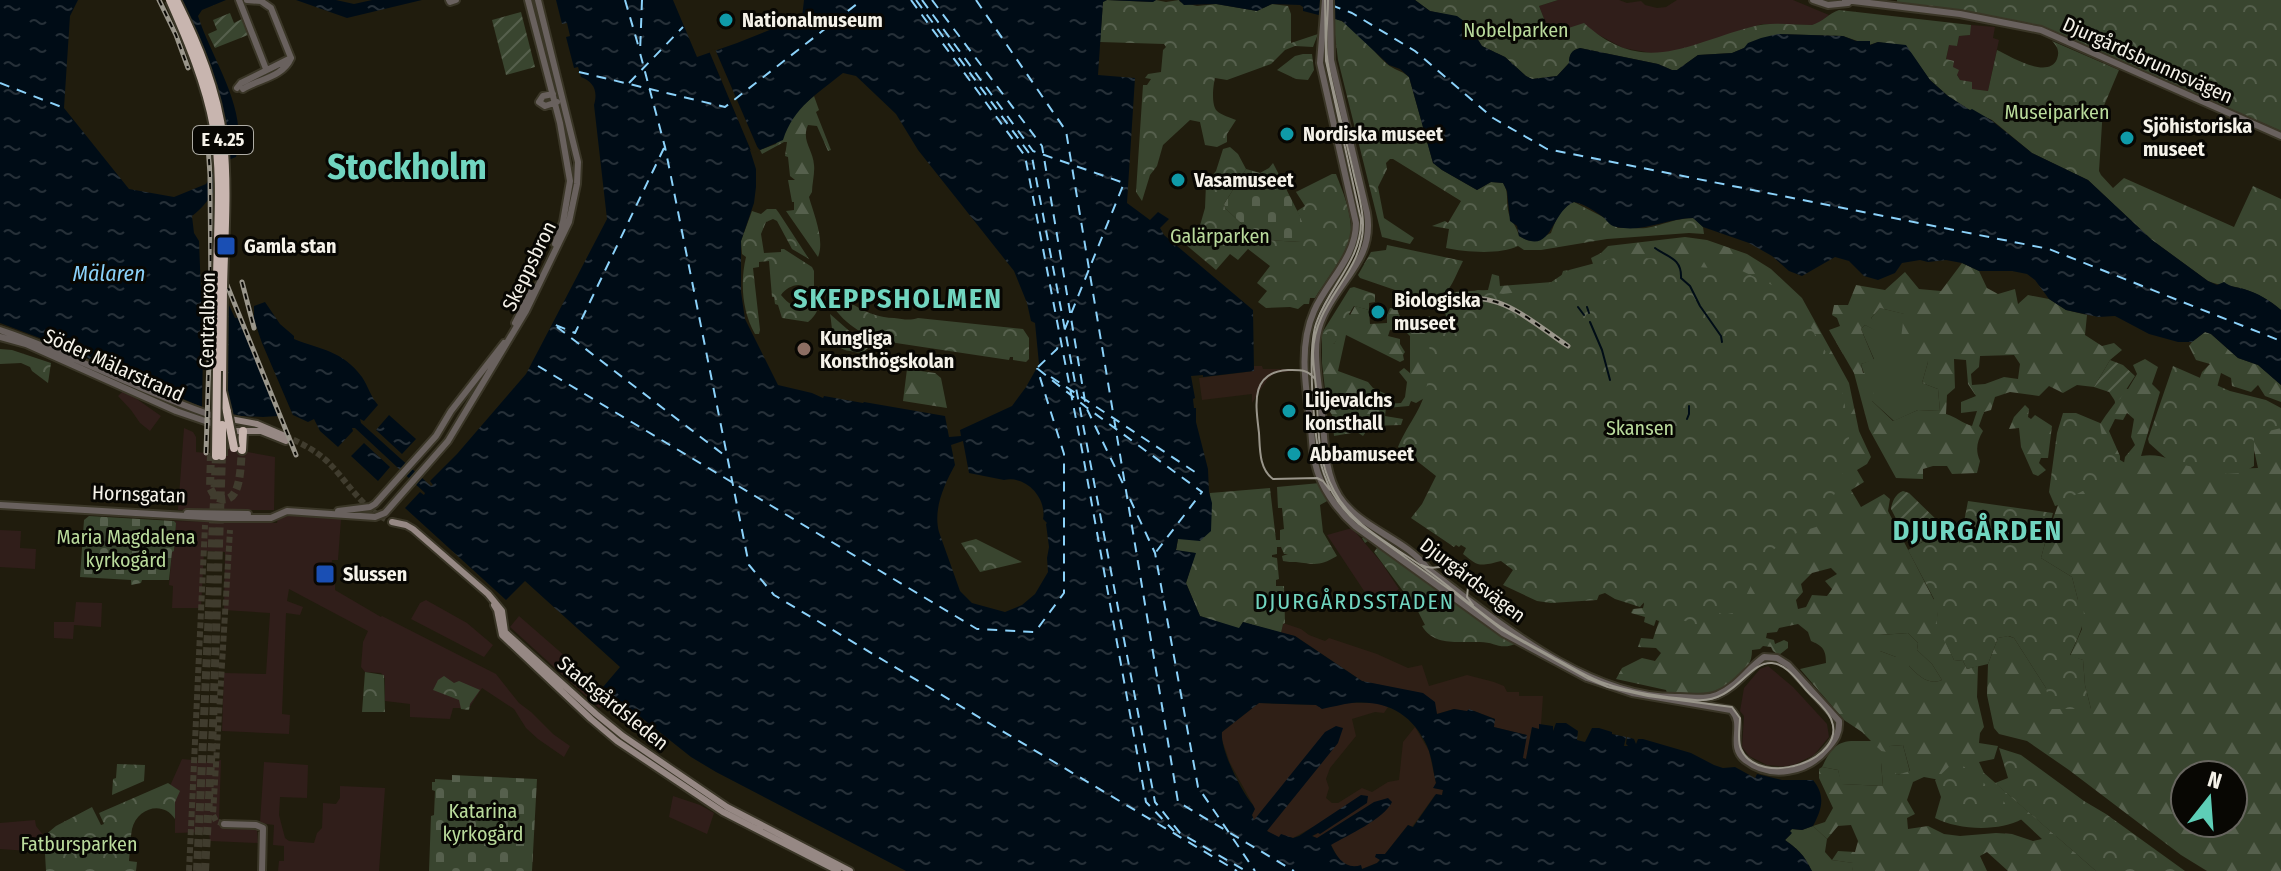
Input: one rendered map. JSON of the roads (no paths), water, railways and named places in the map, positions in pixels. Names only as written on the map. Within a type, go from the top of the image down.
[{"type":"highway","name":"Centralbron","points":[[170,0],[201,77],[216,143],[216,455]]},
{"type":"highway","name":"Centralbron","points":[[176,0],[208,73],[223,139],[222,391],[216,455]]},
{"type":"highway","points":[[222,391],[238,449],[242,426]]},
{"type":"highway","points":[[214,420],[216,455]]},
{"type":"main road","points":[[214,420],[235,431],[242,426],[286,438]]},
{"type":"main road","name":"Stadsgårdsleden","points":[[390,523],[411,531],[484,593],[497,610],[502,635],[591,719],[648,764],[850,871]]},
{"type":"main road","name":"Stadsgårdsleden","points":[[696,790],[723,812],[838,871]]},
{"type":"street","points":[[239,0],[266,69]]},
{"type":"street","points":[[247,0],[264,2],[272,10],[291,58],[282,71],[240,89],[241,83],[291,58]]},
{"type":"street","name":"Skeppsbron","points":[[276,513],[287,511],[375,517],[385,513],[450,438],[526,311],[569,222],[578,162],[559,102],[552,94],[528,0]]},
{"type":"street","name":"Skeppsbron","points":[[276,513],[291,508],[343,511],[375,504],[436,436],[502,345],[545,264],[560,230],[570,181],[560,123],[561,93],[538,0]]},
{"type":"street","points":[[1327,0],[1327,17]]},
{"type":"street","points":[[1813,0],[1828,5],[1856,2]]},
{"type":"street","points":[[1845,0],[1856,2]]},
{"type":"street","points":[[244,15],[250,6],[264,2]]},
{"type":"street","name":"Djurgårdsbrunnsvägen","points":[[1856,2],[1960,14],[2041,30],[2281,136]]},
{"type":"street","name":"Djurgårdsvägen","points":[[1327,17],[1331,60],[1369,230],[1363,254],[1323,317],[1317,337],[1316,355],[1330,477],[1344,502],[1500,625],[1608,684],[1656,695],[1704,698],[1730,688],[1764,657],[1783,661],[1839,721],[1839,732],[1834,740],[1811,763],[1783,772],[1763,770],[1739,754],[1736,747],[1738,720],[1736,714],[1727,708],[1694,705],[1608,687],[1503,633],[1357,527],[1333,500],[1314,460],[1305,367],[1306,339],[1314,311],[1349,255],[1356,229],[1320,63],[1327,17]]},
{"type":"street","points":[[559,102],[545,106],[539,102],[543,96],[561,93]]},
{"type":"street","name":"Söder Mälarstrand","points":[[0,330],[214,420]]},
{"type":"street","name":"Söder Mälarstrand","points":[[0,337],[26,344],[176,411],[214,420]]},
{"type":"street","name":"Hornsgatan","points":[[0,503],[205,514],[276,513]]},
{"type":"street","points":[[224,513],[231,522]]},
{"type":"street","name":"Hornsgatan","points":[[205,514],[231,522],[267,518],[276,513]]},
{"type":"street","points":[[205,514],[205,525]]},
{"type":"street","points":[[1357,527],[1368,522]]},
{"type":"street","points":[[224,824],[260,826],[264,832],[262,871]]},
{"type":"water","name":"Mälaren","points":[[0,0],[78,0],[70,16],[64,108],[129,189],[174,197],[206,184],[227,148],[215,86],[196,32],[180,0],[226,0],[202,10],[198,16],[233,103],[239,139],[236,157],[228,160],[210,197],[192,216],[194,233],[199,241],[201,292],[227,301],[235,318],[254,316],[254,306],[265,302],[294,339],[347,361],[362,377],[378,405],[364,421],[360,419],[361,423],[431,486],[430,481],[526,374],[607,219],[595,91],[592,84],[581,77],[578,67],[574,68],[566,37],[570,36],[567,23],[562,24],[556,0],[673,0],[697,57],[802,17],[804,0],[1107,0],[1103,2],[1098,75],[1135,78],[1127,203],[1150,220],[1158,212],[1169,219],[1160,228],[1164,235],[1253,310],[1254,371],[1191,376],[1196,422],[1208,469],[1211,531],[1200,541],[1178,539],[1176,550],[1196,553],[1186,583],[1200,616],[1239,628],[1243,622],[1295,636],[1362,681],[1423,693],[1435,702],[1437,714],[1469,709],[1495,719],[1494,727],[1527,735],[1523,758],[1526,759],[1532,727],[1539,729],[1539,724],[1553,726],[1553,731],[1556,723],[1566,723],[1578,731],[1577,740],[1585,742],[1592,728],[1599,728],[1626,737],[1624,746],[1628,746],[1627,737],[1634,739],[1636,744],[1638,739],[1643,739],[1691,753],[1723,768],[1735,767],[1755,778],[1757,774],[1782,780],[1813,780],[1821,797],[1816,820],[1813,826],[1802,830],[1792,829],[1785,840],[1801,854],[1812,871],[906,871],[716,772],[691,757],[614,696],[603,687],[620,667],[525,581],[506,600],[405,508],[420,492],[425,493],[355,428],[338,447],[320,431],[314,419],[308,422],[293,415],[241,416],[202,407],[0,323]],"holes":[[[843,73],[856,76],[896,114],[918,150],[1014,271],[1031,321],[1035,323],[1039,364],[1026,387],[1012,406],[960,430],[961,436],[949,437],[945,416],[823,398],[778,385],[745,319],[741,292],[741,241],[756,187],[756,169],[750,150],[757,147],[760,150],[783,140],[800,110]],[[963,441],[969,473],[1020,481],[1033,490],[1042,503],[1043,519],[1047,523],[1048,572],[1035,594],[1022,605],[1005,612],[972,603],[960,591],[939,532],[939,506],[955,465],[951,445]],[[1259,703],[1316,705],[1322,709],[1352,703],[1387,707],[1406,718],[1421,735],[1431,759],[1436,783],[1433,788],[1443,790],[1442,795],[1436,794],[1413,827],[1408,825],[1385,854],[1376,854],[1375,857],[1380,860],[1377,863],[1362,869],[1361,865],[1351,866],[1339,858],[1331,845],[1381,814],[1392,802],[1388,798],[1374,802],[1317,838],[1312,836],[1320,834],[1367,803],[1368,796],[1361,795],[1299,836],[1293,838],[1281,834],[1279,837],[1267,831],[1338,743],[1343,728],[1336,726],[1325,732],[1254,820],[1252,815],[1255,809],[1232,770],[1222,732]]]},
{"type":"water","points":[[296,0],[336,0],[354,4],[372,0],[422,0],[347,18]]},
{"type":"water","points":[[1107,0],[1156,0],[1153,2]]},
{"type":"water","points":[[1179,0],[1415,0],[1430,11],[1457,16],[1468,24],[1482,46],[1505,57],[1532,79],[1557,76],[1569,63],[1571,53],[1580,48],[1677,70],[1698,55],[1732,53],[1748,43],[1778,34],[1843,36],[1856,41],[1870,41],[1870,45],[1878,42],[1906,45],[1930,80],[1948,96],[1991,120],[2032,153],[2088,180],[2152,240],[2208,281],[2217,285],[2224,282],[2249,291],[2281,310],[2281,385],[2258,365],[2238,358],[2211,334],[2205,332],[2192,342],[2178,342],[2149,334],[2115,316],[2098,317],[2066,310],[2049,299],[2027,274],[2012,271],[1979,271],[1946,260],[1920,260],[1902,263],[1895,273],[1878,280],[1864,276],[1849,261],[1835,257],[1802,276],[1789,271],[1772,256],[1749,243],[1703,227],[1693,218],[1646,227],[1617,227],[1593,210],[1574,202],[1560,214],[1545,237],[1530,241],[1519,236],[1517,226],[1510,221],[1507,191],[1503,183],[1491,182],[1477,190],[1433,163],[1409,77],[1389,65],[1342,21],[1303,11],[1300,5],[1272,4],[1257,11],[1216,4],[1184,5]]},
{"type":"water","points":[[389,415],[416,439],[402,454],[376,430]]},
{"type":"water","points":[[364,443],[390,467],[378,481],[351,456]]},
{"type":"waterway","points":[[1655,248],[1679,266],[1681,278],[1690,286],[1722,342]]},
{"type":"waterway","points":[[1578,307],[1584,315]]},
{"type":"waterway","points":[[1587,307],[1589,313]]},
{"type":"waterway","points":[[1590,322],[1610,380]]},
{"type":"waterway","points":[[1687,419],[1689,406]]},
{"type":"tunnel","points":[[285,436],[323,458],[365,504],[392,522]]},
{"type":"tunnel","points":[[211,453],[210,488],[215,497],[224,499],[230,498],[238,485],[242,450]]},
{"type":"tunnel","points":[[197,871],[216,456]]},
{"type":"tunnel","points":[[205,871],[222,456]]},
{"type":"tunnel","points":[[189,871],[205,525]]},
{"type":"tunnel","points":[[224,824],[216,821],[213,815],[230,530]]},
{"type":"tram line","points":[[1325,0],[1326,61],[1361,220],[1360,234],[1351,260],[1317,321],[1312,353],[1320,460],[1338,501],[1359,524],[1502,630],[1587,678],[1608,687],[1648,696],[1732,707],[1740,718],[1741,749],[1751,761],[1765,767],[1782,768],[1815,757],[1827,747],[1833,734],[1831,719],[1782,666],[1763,664],[1731,690],[1709,699],[1647,694],[1601,682],[1502,628],[1372,532],[1351,514],[1334,491],[1322,457],[1319,434],[1313,353],[1315,334],[1329,302],[1355,258],[1363,225],[1328,64],[1328,0]]},
{"type":"tram line","points":[[1315,379],[1306,372],[1288,370],[1275,372],[1261,384],[1257,402],[1260,452],[1265,470],[1273,479],[1317,478],[1330,490]]},
{"type":"tram line","points":[[1421,565],[1433,568],[1466,567],[1469,577],[1467,597],[1473,605]]},
{"type":"railway","points":[[159,0],[188,68]]},
{"type":"railway","points":[[206,453],[211,298],[208,145]]},
{"type":"railway","points":[[242,282],[254,328]]},
{"type":"railway","points":[[227,285],[296,455]]},
{"type":"railway","points":[[1457,299],[1474,298],[1503,304],[1568,346]]},
{"type":"place","name":"Nationalmuseum","points":[[726,20]]},
{"type":"place","name":"Nordiska museet","points":[[1287,134]]},
{"type":"place","name":"Sjöhistoriska museet","points":[[2127,138]]},
{"type":"place","name":"Vasamuseet","points":[[1178,180]]},
{"type":"place","name":"Gamla stan","points":[[226,246]]},
{"type":"place","name":"Biologiska museet","points":[[1378,312]]},
{"type":"place","name":"Kungliga Konsthögskolan","points":[[804,349]]},
{"type":"place","name":"Liljevalchs konsthall","points":[[1289,411]]},
{"type":"place","name":"Abbamuseet","points":[[1294,454]]},
{"type":"place","name":"Slussen","points":[[325,574]]},
{"type":"district","name":"Stockholm","points":[[407,166]]},
{"type":"district","name":"SKEPPSHOLMEN","points":[[898,298]]},
{"type":"district","name":"DJURGÅRDEN","points":[[1978,530]]},
{"type":"district","name":"DJURGÅRDSSTADEN","points":[[1355,601]]},
{"type":"park label","name":"Nobelparken","points":[[1516,30]]},
{"type":"park label","name":"Museiparken","points":[[2057,112]]},
{"type":"park label","name":"Galärparken","points":[[1220,236]]},
{"type":"park label","name":"Skansen","points":[[1640,428]]},
{"type":"park label","name":"Maria Magdalena kyrkogård","points":[[126,548]]},
{"type":"park label","name":"Katarina kyrkogård","points":[[483,822]]},
{"type":"park label","name":"Fatbursparken","points":[[79,844]]}]
